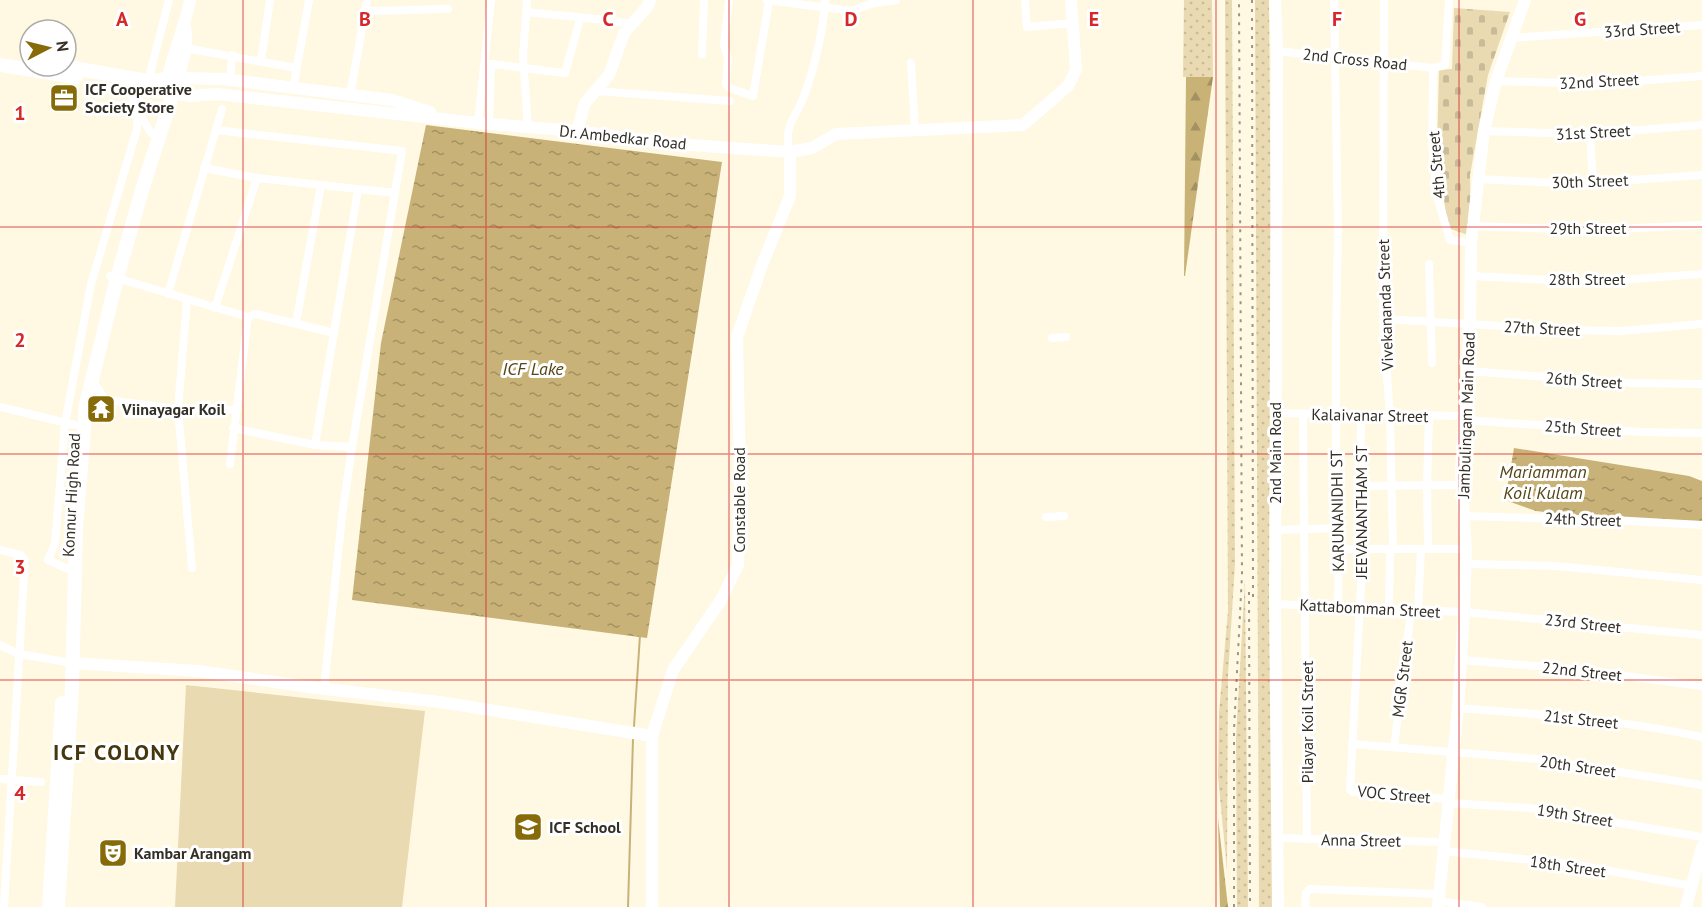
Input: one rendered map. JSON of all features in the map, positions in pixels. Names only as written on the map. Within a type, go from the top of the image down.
[{"type":"main road","points":[[0,58],[18,60]]},
{"type":"main road","points":[[0,65],[171,89]]},
{"type":"main road","points":[[78,69],[148,81],[171,89]]},
{"type":"main road","points":[[58,907],[76,529],[86,404],[116,278],[171,89]]},
{"type":"main road","name":"Konnur High Road","points":[[49,907],[49,783],[69,663],[70,424],[116,278],[151,133],[171,89]]},
{"type":"street","points":[[148,81],[169,0]]},
{"type":"street","name":"Konnur High Road","points":[[171,89],[185,48],[185,27],[190,0]]},
{"type":"street","points":[[261,61],[270,0]]},
{"type":"street","points":[[293,89],[309,0]]},
{"type":"street","points":[[350,96],[367,0]]},
{"type":"street","points":[[483,123],[491,0]]},
{"type":"street","points":[[527,0],[523,57],[528,128]]},
{"type":"street","points":[[577,131],[585,103],[609,75],[624,33],[650,0]]},
{"type":"street","points":[[702,54],[704,0]]},
{"type":"street","points":[[729,0],[724,45],[728,59],[726,84],[729,88],[753,96],[768,0],[825,4],[852,11],[870,4],[896,0]]},
{"type":"street","points":[[1025,0],[1027,27],[1073,23]]},
{"type":"street","name":"Dr. Ambedkar Road","points":[[171,89],[190,96],[226,95],[528,128],[577,131],[663,143],[790,152],[812,148],[836,134],[1023,125],[1068,86],[1076,70],[1071,0]]},
{"type":"street","name":"2nd Main Road","points":[[1275,0],[1277,51],[1275,604],[1278,907]]},
{"type":"street","name":"KARUNANIDHI ST","points":[[1334,0],[1338,231],[1335,334],[1339,528],[1338,608]]},
{"type":"street","name":"Vivekananda Street","points":[[1384,0],[1383,319],[1390,416],[1392,549],[1389,610]]},
{"type":"street","points":[[1433,68],[1445,65],[1449,0]]},
{"type":"street","name":"Jambulingam Main Road","points":[[1438,901],[1454,754],[1464,612],[1466,549],[1461,485],[1470,324],[1471,243],[1484,131],[1496,81],[1525,0]]},
{"type":"street","points":[[790,152],[786,136],[804,96],[813,65],[825,4]]},
{"type":"street","points":[[366,11],[448,9]]},
{"type":"street","points":[[526,12],[580,19],[600,18],[632,24]]},
{"type":"street","points":[[483,123],[491,64],[565,73],[580,19]]},
{"type":"street","name":"33rd Street","points":[[1511,38],[1702,25]]},
{"type":"street","name":"Konnur High Road","points":[[171,89],[172,57],[185,27]]},
{"type":"street","points":[[185,48],[296,68]]},
{"type":"street","name":"2nd Cross Road","points":[[1277,51],[1433,68]]},
{"type":"street","points":[[226,95],[231,81],[232,55]]},
{"type":"street","points":[[911,63],[915,130]]},
{"type":"street","name":"4th Street","points":[[1433,68],[1432,143],[1437,196],[1450,240],[1471,243]]},
{"type":"street","name":"32nd Street","points":[[1496,81],[1596,84],[1702,76]]},
{"type":"street","name":"Dr. Ambedkar Road","points":[[171,89],[231,81],[393,100],[456,120]]},
{"type":"street","points":[[127,84],[138,112],[151,133]]},
{"type":"street","points":[[597,91],[730,101]]},
{"type":"street","points":[[168,294],[222,109]]},
{"type":"street","points":[[68,568],[48,560],[55,543],[91,284],[137,129],[138,112]]},
{"type":"street","name":"31st Street","points":[[1484,131],[1590,134],[1702,125]]},
{"type":"street","points":[[216,130],[402,151],[352,447],[342,516],[324,689]]},
{"type":"street","points":[[1590,134],[1593,183]]},
{"type":"street","name":"Constable Road","points":[[652,907],[652,736],[672,670],[721,600],[738,566],[740,478],[737,338],[762,265],[790,196],[790,152]]},
{"type":"street","points":[[204,168],[257,178],[395,193]]},
{"type":"street","name":"30th Street","points":[[1479,179],[1593,183],[1702,175]]},
{"type":"street","points":[[215,308],[257,178]]},
{"type":"street","points":[[296,323],[321,185]]},
{"type":"street","points":[[315,445],[358,190]]},
{"type":"street","name":"29th Street","points":[[1474,226],[1590,230],[1702,225]]},
{"type":"street","points":[[1429,264],[1432,363]]},
{"type":"street","name":"28th Street","points":[[1471,276],[1591,282],[1702,274]]},
{"type":"street","points":[[236,410],[178,409],[106,400],[94,383],[116,278],[248,317],[256,314],[334,333]]},
{"type":"street","points":[[187,300],[178,409],[192,568]]},
{"type":"street","points":[[230,464],[248,317]]},
{"type":"street","name":"27th Street","points":[[1383,319],[1622,331],[1702,324]]},
{"type":"street","points":[[1052,338],[1066,338]]},
{"type":"street","name":"26th Street","points":[[1467,371],[1632,383],[1702,384]]},
{"type":"street","points":[[0,407],[70,424]]},
{"type":"street","name":"Kalaivanar Street","points":[[1275,413],[1464,418]]},
{"type":"street","name":"Pilayar Koil Street","points":[[1303,414],[1307,839]]},
{"type":"street","name":"JEEVANANTHAM ST","points":[[1352,744],[1363,549],[1360,486],[1361,416]]},
{"type":"street","name":"MGR Street","points":[[1394,747],[1424,549],[1429,417]]},
{"type":"street","name":"25th Street","points":[[1464,418],[1641,432],[1702,433]]},
{"type":"street","points":[[233,428],[315,445],[352,447]]},
{"type":"street","points":[[1360,486],[1461,485]]},
{"type":"street","points":[[1046,517],[1064,516]]},
{"type":"street","name":"24th Street","points":[[1463,516],[1702,525]]},
{"type":"street","points":[[1275,530],[1305,531],[1339,528]]},
{"type":"street","points":[[1339,549],[1466,549]]},
{"type":"street","points":[[0,550],[24,557],[12,779],[3,885],[4,907]]},
{"type":"street","points":[[1466,564],[1557,566],[1702,580]]},
{"type":"street","name":"Kattabomman Street","points":[[1275,604],[1464,612]]},
{"type":"street","name":"23rd Street","points":[[1464,612],[1702,635]]},
{"type":"street","points":[[0,645],[19,654],[69,663],[198,671],[538,716],[652,736]]},
{"type":"street","name":"22nd Street","points":[[1461,660],[1572,669],[1702,686]]},
{"type":"street","name":"21st Street","points":[[1458,708],[1605,721],[1702,737]]},
{"type":"street","name":"20th Street","points":[[1352,744],[1537,759],[1702,785]]},
{"type":"street","name":"VOC Street","points":[[1352,744],[1352,792],[1448,801]]},
{"type":"street","points":[[0,779],[49,783]]},
{"type":"street","name":"19th Street","points":[[1448,801],[1530,808],[1702,837]]},
{"type":"street","name":"Anna Street","points":[[1277,838],[1444,847]]},
{"type":"street","name":"18th Street","points":[[1444,847],[1572,864],[1692,886]]},
{"type":"street","points":[[1686,907],[1702,847]]},
{"type":"street","points":[[1305,907],[1306,893],[1311,889],[1482,907]]},
{"type":"green space","points":[[1184,0],[1212,0],[1213,77],[1183,77]]},
{"type":"green space","points":[[1225,0],[1232,0],[1235,564],[1228,675],[1227,870],[1218,776],[1219,713],[1228,611]]},
{"type":"green space","points":[[1255,0],[1269,0],[1276,907],[1259,907]]},
{"type":"green space","points":[[1454,8],[1510,12],[1488,75],[1470,175],[1471,236],[1448,228],[1437,148],[1439,70],[1452,69]]},
{"type":"green space","points":[[1186,77],[1213,77],[1184,276]]},
{"type":"green space","points":[[1245,580],[1248,907],[1237,907],[1236,737]]},
{"type":"green space","points":[[186,685],[425,711],[402,907],[175,907]]},
{"type":"green space","points":[[1218,818],[1228,907],[1220,907]]},
{"type":"water","name":"ICF Lake","points":[[426,125],[722,162],[647,638],[352,600],[381,343]]},
{"type":"water","name":"Mariamman Koil Kulam","points":[[1514,448],[1689,476],[1702,481],[1702,521],[1613,520],[1536,511],[1505,500]]},
{"type":"waterway","points":[[634,726],[640,635]]},
{"type":"waterway","points":[[628,907],[633,739]]},
{"type":"railway","points":[[1234,907],[1234,730],[1242,575],[1239,0]]},
{"type":"railway","points":[[1252,0],[1253,600]]},
{"type":"railway","points":[[1249,592],[1250,907]]},
{"type":"place","name":"ICF Cooperative Society Store","points":[[64,98]]},
{"type":"place","name":"Viinayagar Koil","points":[[101,409]]},
{"type":"place","name":"ICF School","points":[[528,827]]},
{"type":"place","name":"Kambar Arangam","points":[[113,853]]},
{"type":"district","name":"ICF COLONY","points":[[117,752]]}]
